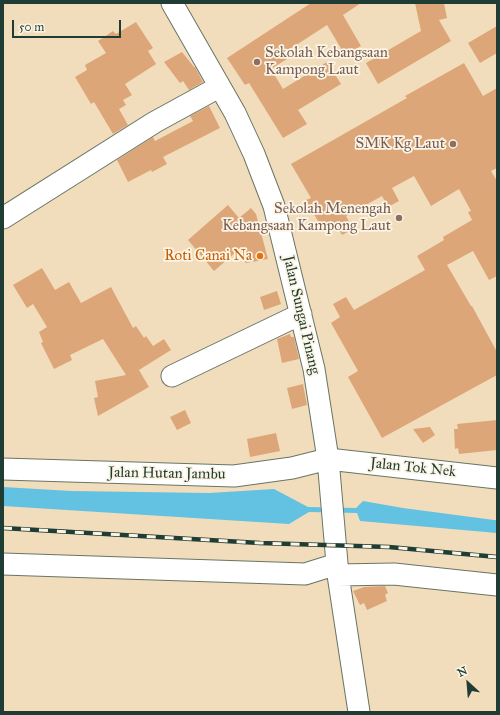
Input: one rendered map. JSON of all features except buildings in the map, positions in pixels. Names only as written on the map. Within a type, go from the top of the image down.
[{"type":"street","name":"Jalan Sungai Pinang","points":[[172,3],[235,113],[254,154],[274,206],[314,369],[328,459],[337,565],[359,712]]},
{"type":"street","points":[[3,218],[155,122],[219,86]]},
{"type":"street","points":[[172,376],[301,314]]},
{"type":"street","name":"Jalan Hutan Jambu","points":[[3,469],[234,476],[292,468],[328,459]]},
{"type":"street","name":"Jalan Tok Nek","points":[[328,459],[497,478]]},
{"type":"street","points":[[3,564],[305,574],[337,565],[394,574],[497,585]]},
{"type":"water","points":[[3,487],[72,491],[209,493],[274,489],[308,507],[356,508],[363,501],[403,508],[497,520],[497,533],[360,521],[357,513],[309,512],[289,524],[3,506]]},
{"type":"railway","points":[[3,528],[260,543],[389,547],[497,557]]},
{"type":"place","name":"Sekolah Kebangsaan Kampong Laut","points":[[257,62]]},
{"type":"place","name":"SMK Kg Laut","points":[[453,144]]},
{"type":"place","name":"Sekolah Menengah Kebangsaan Kampong Laut","points":[[399,218]]},
{"type":"place","name":"Roti Canai Na","points":[[260,256]]}]
